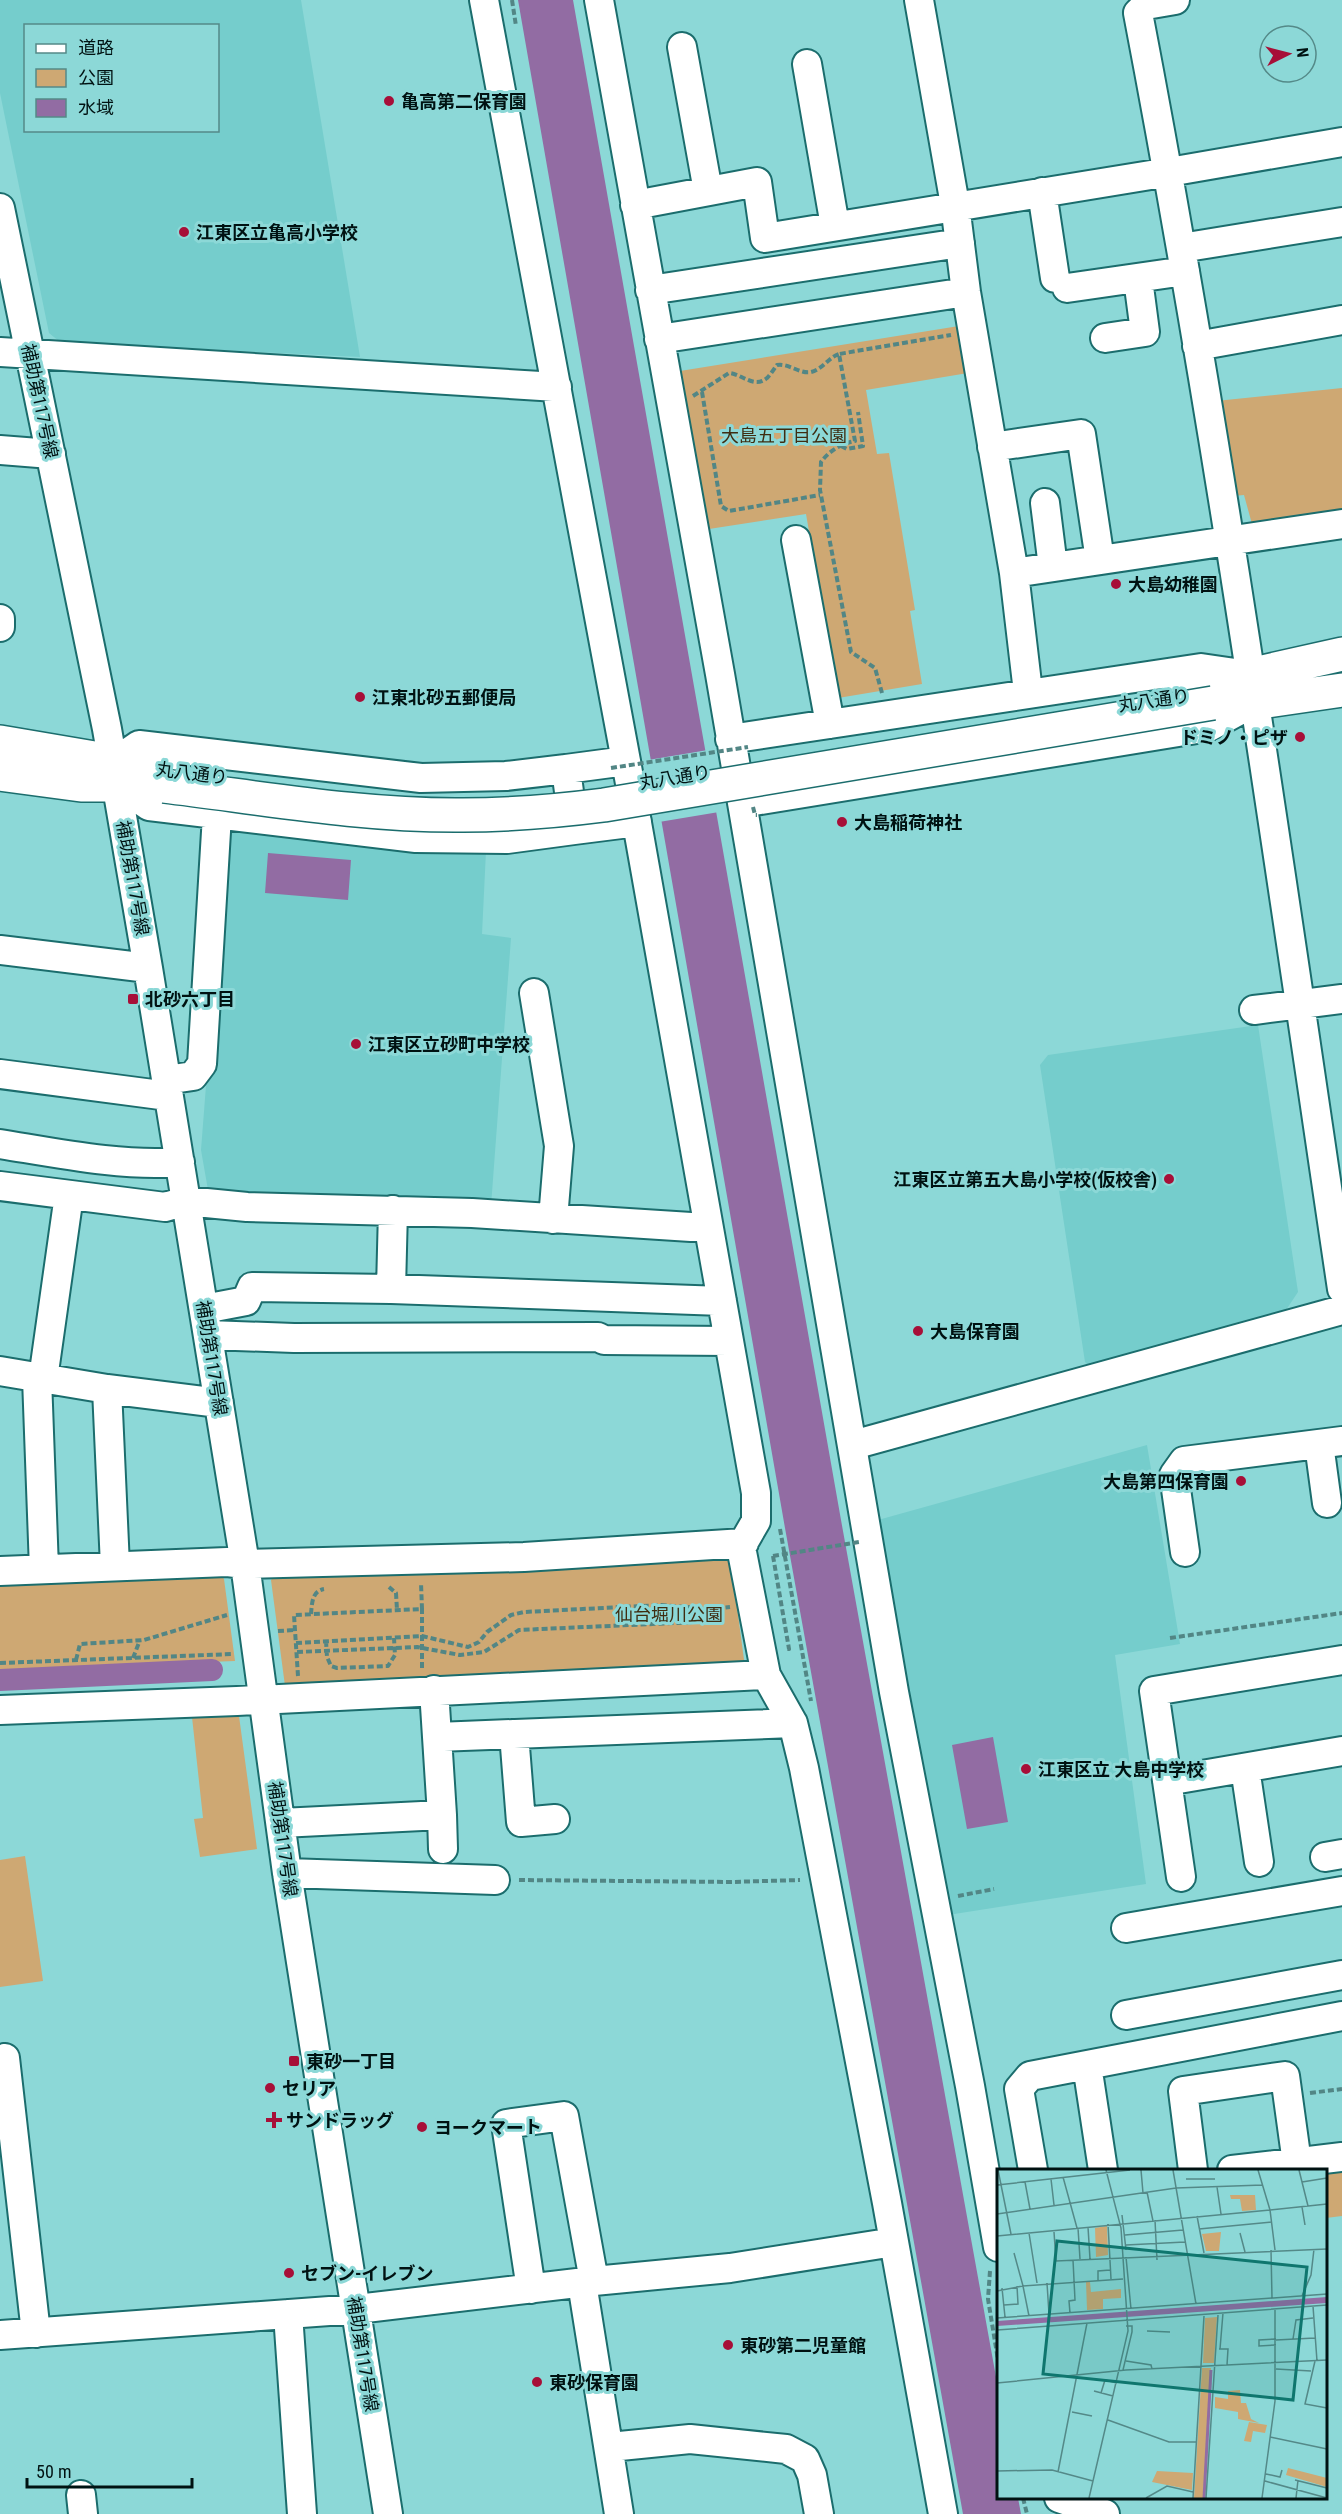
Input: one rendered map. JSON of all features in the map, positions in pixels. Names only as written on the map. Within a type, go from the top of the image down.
[{"type":"main road","name":"丸八通り","points":[[0,742],[78,754],[115,773],[414,799],[462,801],[517,799],[606,788],[1038,717],[1213,697],[1251,689],[1342,654]]},
{"type":"main road","name":"丸八通り","points":[[1251,689],[1342,690]]},
{"type":"main road","name":"丸八通り","points":[[0,774],[81,785],[115,773]]},
{"type":"street","points":[[484,0],[558,387],[619,765],[637,822],[756,1493],[756,1521],[741,1547],[766,1675],[793,1723],[894,2242],[943,2514]]},
{"type":"street","points":[[599,0],[670,404],[739,743],[742,803],[897,1703],[995,2201],[997,2224]]},
{"type":"street","points":[[919,0],[955,206],[966,292],[1014,573],[1028,692]]},
{"type":"street","points":[[1175,0],[1146,5],[1138,13],[1169,172],[1231,541],[1251,689],[1342,1289]]},
{"type":"street","points":[[682,47],[708,191]]},
{"type":"street","points":[[807,64],[835,226]]},
{"type":"street","points":[[635,205],[757,182],[765,238],[1342,142]]},
{"type":"street","points":[[1042,192],[1061,283],[1138,279],[1183,260],[1342,222]]},
{"type":"street","name":"補助第117号線","points":[[0,208],[115,773],[148,968],[244,1564],[287,1873],[388,2514]]},
{"type":"street","points":[[650,290],[960,243]]},
{"type":"street","points":[[1105,338],[1145,332],[1138,279]]},
{"type":"street","points":[[659,339],[966,292]]},
{"type":"street","points":[[1197,346],[1342,320]]},
{"type":"street","points":[[0,352],[558,387]]},
{"type":"street","points":[[992,447],[1081,434],[1100,560]]},
{"type":"street","points":[[0,450],[51,454]]},
{"type":"street","points":[[1045,503],[1053,567]]},
{"type":"street","points":[[1014,573],[1342,524]]},
{"type":"street","points":[[796,540],[830,724]]},
{"type":"street","points":[[0,620],[0,627]]},
{"type":"street","points":[[739,743],[830,724],[1028,692],[1201,668],[1251,689]]},
{"type":"street","points":[[742,803],[1209,727],[1251,689]]},
{"type":"street","points":[[619,765],[506,776],[421,778],[139,745],[115,773],[149,806],[416,838],[507,839],[637,822]]},
{"type":"street","points":[[566,769],[574,830]]},
{"type":"street","points":[[0,1074],[167,1088],[193,1076],[202,1064],[217,815]]},
{"type":"street","points":[[0,950],[148,968]]},
{"type":"street","points":[[534,993],[559,1146],[553,1219]]},
{"type":"street","points":[[1254,1010],[1342,999]]},
{"type":"street","points":[[0,1144],[65,1155],[152,1163],[180,1162]]},
{"type":"street","points":[[0,1186],[165,1207],[186,1201],[247,1207],[393,1210],[691,1227],[708,1226]]},
{"type":"street","points":[[45,1569],[40,1378],[69,1195]]},
{"type":"street","points":[[391,1289],[393,1210]]},
{"type":"street","points":[[206,1322],[246,1301],[252,1287],[391,1289],[722,1301]]},
{"type":"street","points":[[853,1445],[1342,1310]]},
{"type":"street","points":[[206,1322],[294,1338],[598,1336],[604,1341],[729,1341]]},
{"type":"street","points":[[0,1371],[107,1389],[219,1403]]},
{"type":"street","points":[[107,1389],[115,1566]]},
{"type":"street","points":[[1185,1551],[1174,1475],[1184,1461],[1331,1442],[1327,1503]]},
{"type":"street","points":[[0,1571],[226,1562],[244,1564],[524,1557],[744,1543]]},
{"type":"street","points":[[1181,1877],[1154,1691],[1342,1660]]},
{"type":"street","points":[[0,1710],[263,1699],[428,1681],[766,1675]]},
{"type":"street","points":[[428,1681],[437,1737],[443,1849]]},
{"type":"street","points":[[437,1737],[793,1723]]},
{"type":"street","points":[[514,1734],[521,1821],[555,1819]]},
{"type":"street","points":[[1167,1781],[1342,1751]]},
{"type":"street","points":[[1245,1768],[1259,1862]]},
{"type":"street","points":[[281,1823],[441,1815]]},
{"type":"street","points":[[287,1873],[495,1880]]},
{"type":"street","points":[[1126,1928],[1342,1891]]},
{"type":"street","points":[[1126,2015],[1342,1975]]},
{"type":"street","points":[[1033,2169],[1019,2089],[1030,2076],[1342,2016]]},
{"type":"street","points":[[5,2058],[36,2332]]},
{"type":"street","points":[[1087,2065],[1103,2169]]},
{"type":"street","points":[[1193,2169],[1183,2091],[1285,2076],[1297,2163]]},
{"type":"street","points":[[531,2289],[506,2124],[564,2115],[619,2514]]},
{"type":"street","points":[[1241,2169],[1342,2157]]},
{"type":"street","points":[[0,2335],[357,2309],[730,2268],[894,2242]]},
{"type":"street","points":[[288,2314],[302,2514]]},
{"type":"street","points":[[610,2447],[690,2439],[786,2450],[806,2459],[812,2475],[819,2514]]},
{"type":"street","points":[[1045,2499],[1048,2514]]},
{"type":"street","points":[[1062,2499],[1105,2514]]},
{"type":"path","points":[[670,404],[684,401],[702,392],[729,373],[751,382],[762,381],[777,365],[812,372],[820,368],[831,357],[839,354],[973,331]]},
{"type":"path","points":[[839,354],[855,441],[841,446],[821,462],[819,474],[821,495],[851,651],[875,668],[883,697]]},
{"type":"path","points":[[702,392],[721,506],[729,511],[821,495]]},
{"type":"path","points":[[841,446],[847,449],[863,446],[858,412]]},
{"type":"path","points":[[619,765],[739,743]]},
{"type":"path","points":[[773,1556],[859,1542]]},
{"type":"path","points":[[420,1559],[421,1648],[428,1681]]},
{"type":"path","points":[[384,1586],[392,1588],[396,1593],[398,1610]]},
{"type":"path","points":[[311,1614],[317,1591],[332,1588]]},
{"type":"path","points":[[296,1643],[422,1636],[468,1647],[479,1642],[487,1632],[511,1615],[524,1612],[661,1605],[712,1609],[739,1606]]},
{"type":"path","points":[[289,1677],[298,1676],[300,1652],[296,1643],[294,1615],[422,1609]]},
{"type":"path","points":[[300,1652],[421,1648],[460,1655],[484,1652],[519,1630],[697,1622],[712,1609]]},
{"type":"path","points":[[1170,1638],[1342,1612]]},
{"type":"path","points":[[76,1660],[80,1644],[140,1640],[233,1613]]},
{"type":"path","points":[[274,1631],[295,1630]]},
{"type":"path","points":[[326,1641],[328,1662],[337,1668],[378,1667],[388,1666],[392,1662],[394,1638]]},
{"type":"path","points":[[134,1658],[140,1640]]},
{"type":"path","points":[[0,1664],[222,1654]]},
{"type":"path","points":[[495,1880],[731,1882],[825,1879]]},
{"type":"path","points":[[948,1898],[994,1889]]},
{"type":"path","points":[[1023,2499],[1027,2514]]},
{"type":"shaded area","name":"江東区立亀高小学校","points":[[0,0],[301,0],[360,357],[60,342],[49,333],[0,93]]},
{"type":"shaded area","name":"江東区立砂町中学校","points":[[226,828],[486,851],[482,934],[511,938],[491,1206],[208,1190],[201,1150]]},
{"type":"shaded area","name":"江東区立第五大島小学校(仮校舎)","points":[[1258,1025],[1298,1292],[1286,1310],[1090,1367],[1085,1362],[1040,1065],[1048,1055]]},
{"type":"shaded area","name":"江東区立 大島中学校","points":[[1147,1445],[1180,1644],[1115,1655],[1146,1884],[948,1915],[878,1520]]},
{"type":"green space","name":"大島五丁目公園","points":[[959,326],[968,373],[866,390],[877,454],[889,453],[915,610],[910,611],[922,684],[838,698],[806,514],[709,529],[680,371]]},
{"type":"green space","points":[[1342,388],[1342,510],[1285,517],[1252,524],[1244,495],[1233,496],[1216,401]]},
{"type":"green space","name":"仙台堀川公園","points":[[723,1554],[731,1563],[745,1667],[285,1686],[271,1580],[277,1573]]},
{"type":"green space","points":[[217,1571],[224,1579],[235,1661],[0,1670],[0,1582]]},
{"type":"green space","points":[[239,1716],[257,1849],[200,1857],[194,1819],[203,1818],[192,1717]]},
{"type":"green space","points":[[25,1856],[43,1981],[0,1987],[0,1860]]},
{"type":"green space","points":[[1342,2172],[1342,2216],[1327,2218],[1327,2174]]},
{"type":"water","points":[[518,0],[573,0],[841,1520],[997,2382],[997,2499],[1018,2499],[1021,2514],[963,2514],[785,1528]]},
{"type":"water","points":[[268,853],[351,860],[348,900],[265,893]]},
{"type":"water","points":[[993,1737],[1008,1822],[967,1829],[952,1745]]},
{"type":"pier","points":[[708,750],[719,812],[659,822],[648,760]]},
{"type":"waterway","points":[[0,1680],[212,1670]]},
{"type":"place","name":"亀高第二保育園","points":[[389,101]]},
{"type":"place","name":"江東区立亀高小学校","points":[[184,232]]},
{"type":"place","name":"大島幼稚園","points":[[1116,584]]},
{"type":"place","name":"江東北砂五郵便局","points":[[360,697]]},
{"type":"place","name":"ドミノ・ピザ","points":[[1300,737]]},
{"type":"place","name":"大島稲荷神社","points":[[842,822]]},
{"type":"place","name":"北砂六丁目","points":[[133,999]]},
{"type":"place","name":"江東区立砂町中学校","points":[[356,1044]]},
{"type":"place","name":"江東区立第五大島小学校(仮校舎)","points":[[1169,1179]]},
{"type":"place","name":"大島保育園","points":[[918,1331]]},
{"type":"place","name":"大島第四保育園","points":[[1241,1481]]},
{"type":"place","name":"江東区立 大島中学校","points":[[1026,1769]]},
{"type":"place","name":"東砂一丁目","points":[[294,2061]]},
{"type":"place","name":"セリア","points":[[270,2088]]},
{"type":"place","name":"サンドラッグ","points":[[274,2120]]},
{"type":"place","name":"ヨークマート","points":[[422,2127]]},
{"type":"place","name":"セブン-イレブン","points":[[289,2273]]},
{"type":"place","name":"東砂第二児童館","points":[[728,2345]]},
{"type":"place","name":"東砂保育園","points":[[537,2382]]}]
